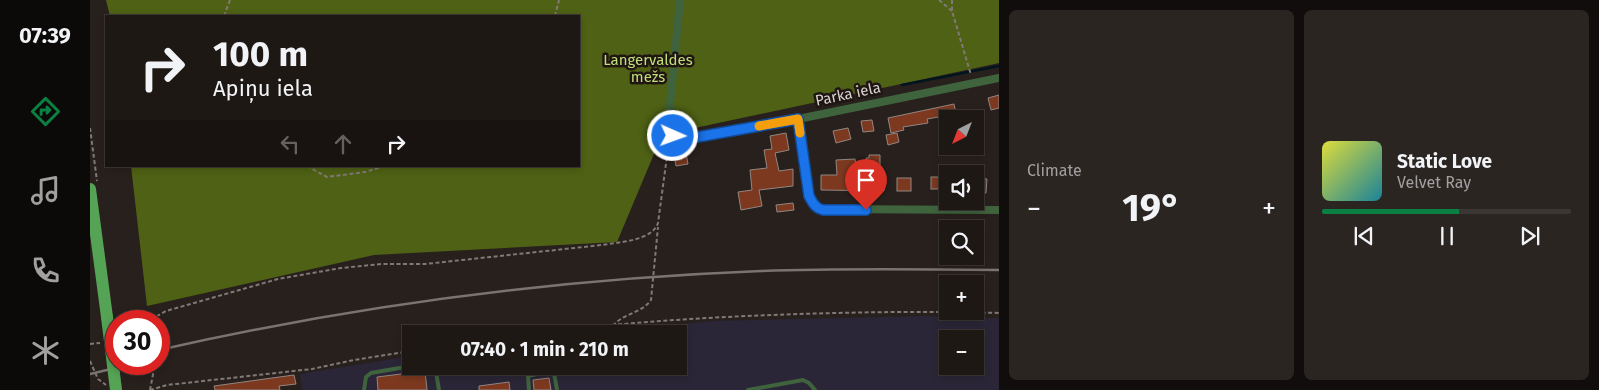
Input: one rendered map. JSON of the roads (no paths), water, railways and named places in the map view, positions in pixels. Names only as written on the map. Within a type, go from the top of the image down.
[{"type":"main road","points":[[90,189],[116,390]]},
{"type":"street","name":"Parka iela","points":[[680,0],[670,104],[673,136],[692,138],[798,119],[999,78]]},
{"type":"street","points":[[798,119],[809,196],[818,209],[828,211],[999,210]]},
{"type":"lane","points":[[364,390],[366,377],[371,374],[402,368]]},
{"type":"lane","points":[[529,390],[528,376],[550,371],[554,373],[557,390]]},
{"type":"lane","points":[[436,375],[439,390]]},
{"type":"lane","points":[[748,390],[803,380],[810,383],[815,390]]},
{"type":"waterway","points":[[902,85],[999,66]]},
{"type":"railway","points":[[170,348],[233,334],[383,307],[609,280],[791,270],[999,270]]},
{"type":"railway","points":[[90,374],[105,370]]},
{"type":"park label","name":"Langervaldes mežs","points":[[648,68]]}]
